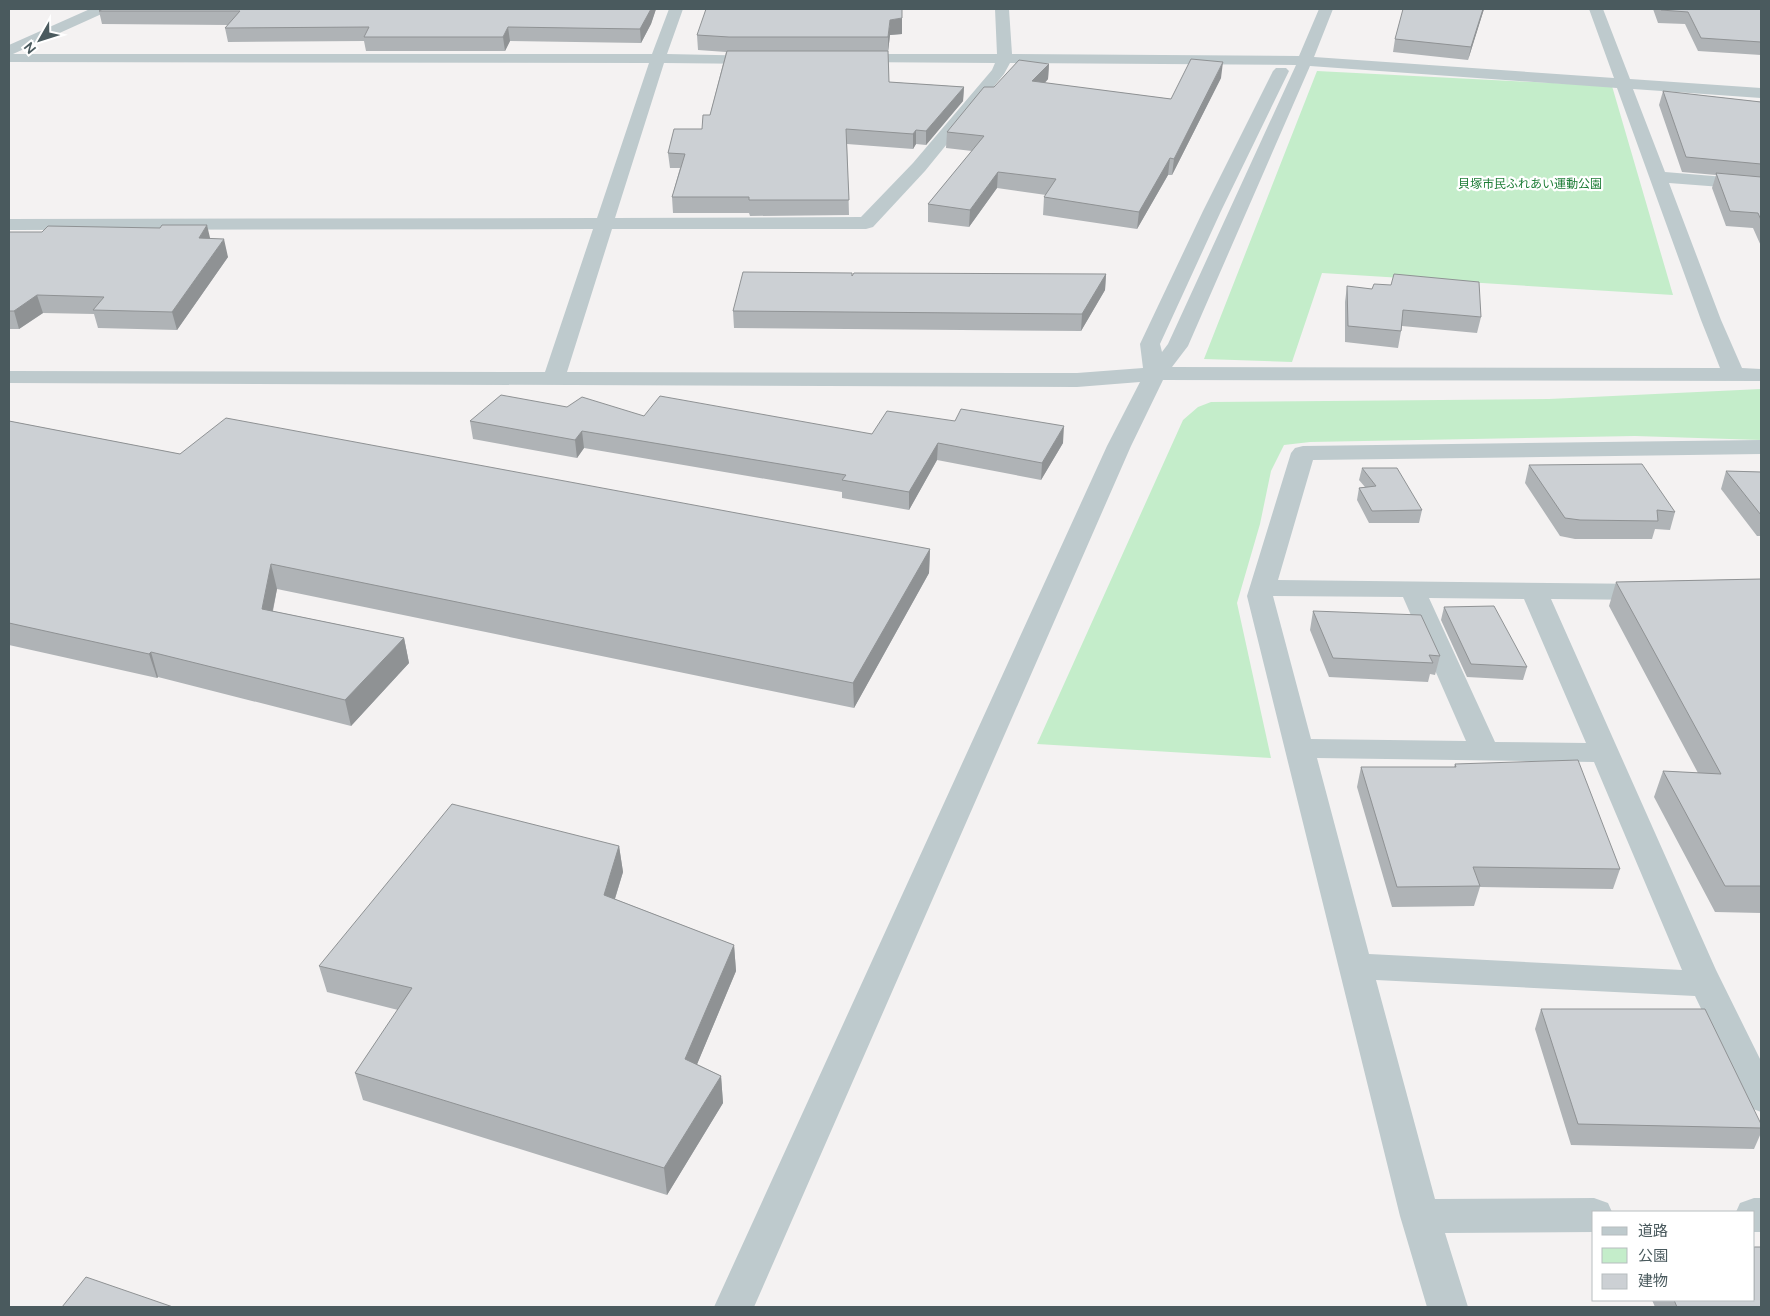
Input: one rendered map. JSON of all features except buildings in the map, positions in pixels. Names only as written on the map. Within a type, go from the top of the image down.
[{"type":"street","points":[[9,50],[101,9]]},
{"type":"street","points":[[557,370],[676,9]]},
{"type":"street","points":[[9,224],[866,223],[919,167],[998,71],[1004,59],[1004,17],[1002,9]]},
{"type":"street","points":[[1301,26],[1308,9]]},
{"type":"street","points":[[734,1307],[1115,456],[1155,374],[1178,346],[1305,62],[1326,9]]},
{"type":"street","points":[[1596,9],[1711,320],[1734,375]]},
{"type":"street","points":[[1155,374],[1150,344],[1294,43]]},
{"type":"street","points":[[9,58],[774,58]]},
{"type":"street","points":[[832,58],[1287,60],[1761,93]]},
{"type":"street","points":[[1659,177],[1761,185]]},
{"type":"street","points":[[9,361],[1077,380],[1155,374],[1761,375]]},
{"type":"street","points":[[9,377],[557,370]]},
{"type":"street","points":[[1447,1307],[1420,1216],[1260,596],[1303,452],[1761,447]]},
{"type":"street","points":[[1262,588],[1672,591]]},
{"type":"street","points":[[1413,590],[1485,751]]},
{"type":"street","points":[[1534,591],[1705,984],[1761,1097]]},
{"type":"street","points":[[1299,748],[1604,753]]},
{"type":"street","points":[[1356,966],[1705,984]]},
{"type":"street","points":[[1420,1216],[1592,1216]]},
{"type":"green space","name":"貝塚市民ふれあい運動公園","points":[[1317,71],[1612,86],[1673,295],[1322,273],[1292,362],[1204,359]]},
{"type":"green space","points":[[1761,389],[1761,440],[1635,436],[1310,442],[1284,445],[1271,471],[1260,524],[1237,603],[1271,758],[1037,744],[1183,420],[1198,407],[1211,402],[1549,399]]}]
